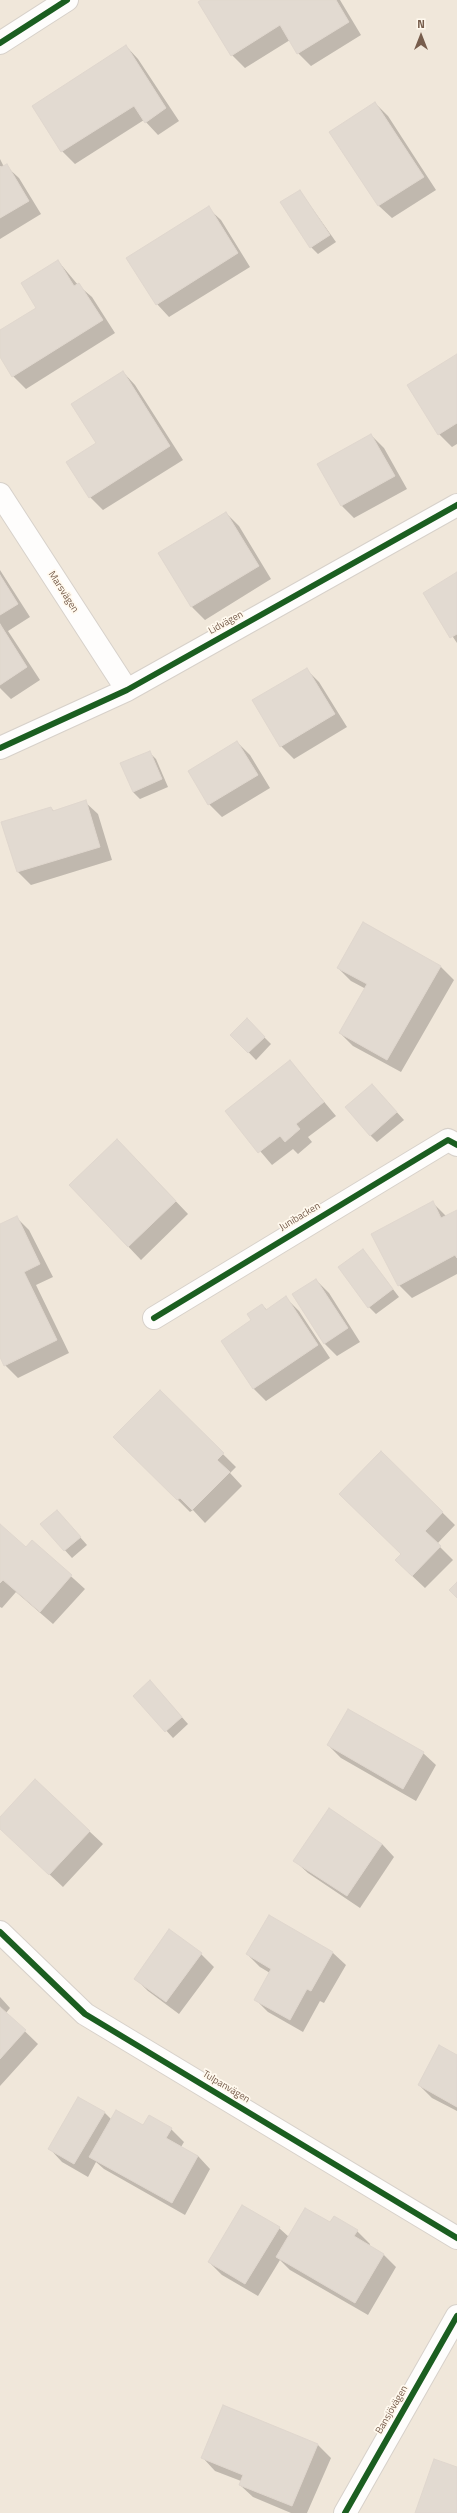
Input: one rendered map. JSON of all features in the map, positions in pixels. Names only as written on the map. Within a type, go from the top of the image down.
[{"type":"street","points":[[0,43],[68,0]]},
{"type":"street","name":"Marsvägen","points":[[0,494],[127,690]]},
{"type":"street","name":"Lidvägen","points":[[0,748],[127,690],[457,505]]},
{"type":"street","name":"Junibacken","points":[[154,1318],[448,1140],[457,1145]]},
{"type":"street","name":"Tulpanvägen","points":[[0,1932],[85,2014],[457,2238]]},
{"type":"street","name":"Bansjövägen","points":[[345,2513],[457,2316]]},
{"type":"shaded area","points":[[0,0],[457,0],[457,2513],[0,2513]]},
{"type":"building","points":[[201,0],[336,0],[349,22],[297,54],[280,25],[231,56],[198,2]]},
{"type":"building","points":[[126,45],[166,108],[145,123],[134,106],[61,152],[32,106]]},
{"type":"building","points":[[375,102],[424,177],[378,206],[329,132]]},
{"type":"building","points":[[7,164],[29,201],[0,218],[0,166],[1,167]]},
{"type":"building","points":[[300,190],[330,235],[310,248],[280,202]]},
{"type":"building","points":[[209,206],[238,253],[156,305],[126,258]]},
{"type":"building","points":[[58,260],[74,286],[79,283],[103,320],[12,377],[0,357],[0,330],[36,308],[21,283]]},
{"type":"building","points":[[457,354],[457,423],[438,435],[407,385]]},
{"type":"building","points":[[123,371],[170,446],[89,498],[66,462],[96,443],[71,404]]},
{"type":"building","points":[[371,434],[395,476],[341,506],[317,464]]},
{"type":"building","points":[[226,512],[259,566],[191,607],[158,553]]},
{"type":"building","points":[[457,572],[457,634],[450,638],[423,593]]},
{"type":"building","points":[[0,575],[18,604],[0,615]]},
{"type":"building","points":[[0,624],[27,667],[0,685]]},
{"type":"building","points":[[307,668],[335,714],[280,747],[252,700]]},
{"type":"building","points":[[237,741],[258,775],[208,805],[188,771]]},
{"type":"building","points":[[150,751],[162,779],[133,792],[120,763]]},
{"type":"building","points":[[86,800],[100,847],[17,872],[1,822],[51,807],[53,811]]},
{"type":"building","points":[[363,922],[441,966],[387,1060],[339,1033],[367,984],[337,968]]},
{"type":"building","points":[[247,1018],[265,1037],[248,1053],[230,1035]]},
{"type":"building","points":[[290,1060],[324,1102],[296,1124],[300,1129],[285,1142],[280,1136],[258,1153],[225,1111]]},
{"type":"building","points":[[372,1084],[397,1112],[370,1136],[345,1107]]},
{"type":"building","points":[[117,1139],[176,1201],[128,1247],[69,1185]]},
{"type":"building","points":[[433,1201],[441,1218],[457,1210],[457,1258],[455,1255],[398,1286],[371,1234]]},
{"type":"building","points":[[17,1216],[40,1264],[24,1272],[57,1340],[4,1366],[0,1357],[0,1224]]},
{"type":"building","points":[[363,1249],[393,1289],[368,1308],[338,1267]]},
{"type":"building","points":[[316,1279],[348,1328],[324,1344],[292,1294]]},
{"type":"building","points":[[286,1296],[318,1345],[253,1389],[221,1341],[251,1320],[247,1314],[262,1304],[266,1310]]},
{"type":"building","points":[[160,1390],[224,1453],[217,1460],[230,1472],[192,1510],[180,1498],[177,1500],[113,1437]]},
{"type":"building","points":[[381,1451],[443,1512],[425,1531],[441,1546],[412,1576],[395,1560],[401,1554],[339,1494]]},
{"type":"building","points":[[57,1510],[81,1537],[64,1551],[40,1524]]},
{"type":"building","points":[[0,1524],[26,1547],[32,1540],[72,1575],[40,1612],[3,1580],[0,1583]]},
{"type":"building","points":[[457,1582],[457,1598],[449,1590]]},
{"type":"building","points":[[150,1680],[182,1717],[165,1732],[133,1696]]},
{"type":"building","points":[[348,1709],[424,1752],[403,1789],[327,1745]]},
{"type":"building","points":[[35,1779],[90,1831],[49,1875],[0,1829],[0,1817]]},
{"type":"building","points":[[329,1808],[382,1844],[347,1896],[293,1861]]},
{"type":"building","points":[[269,1915],[333,1952],[311,1991],[307,1989],[290,2020],[254,2000],[271,1969],[246,1954]]},
{"type":"building","points":[[169,1929],[202,1953],[166,2002],[134,1979]]},
{"type":"building","points":[[0,2007],[26,2030],[0,2059]]},
{"type":"building","points":[[439,2045],[457,2055],[457,2107],[418,2085]]},
{"type":"building","points":[[78,2097],[105,2112],[74,2164],[48,2149]]},
{"type":"building","points":[[116,2110],[143,2125],[149,2115],[172,2128],[166,2138],[198,2156],[172,2203],[89,2157]]},
{"type":"building","points":[[242,2205],[280,2227],[245,2284],[208,2262]]},
{"type":"building","points":[[305,2208],[330,2222],[334,2216],[358,2230],[354,2236],[384,2254],[355,2303],[276,2257]]},
{"type":"building","points":[[223,2405],[318,2444],[292,2506],[239,2485],[243,2475],[201,2458]]},
{"type":"building","points":[[434,2459],[457,2467],[457,2513],[415,2513]]},
{"type":"cycle path","points":[[0,43],[67,0]]},
{"type":"cycle path","points":[[0,748],[127,690],[457,505]]},
{"type":"cycle path","points":[[154,1318],[448,1140],[457,1145]]},
{"type":"cycle path","points":[[0,1932],[85,2014],[457,2238]]},
{"type":"cycle path","points":[[345,2513],[457,2316]]}]
